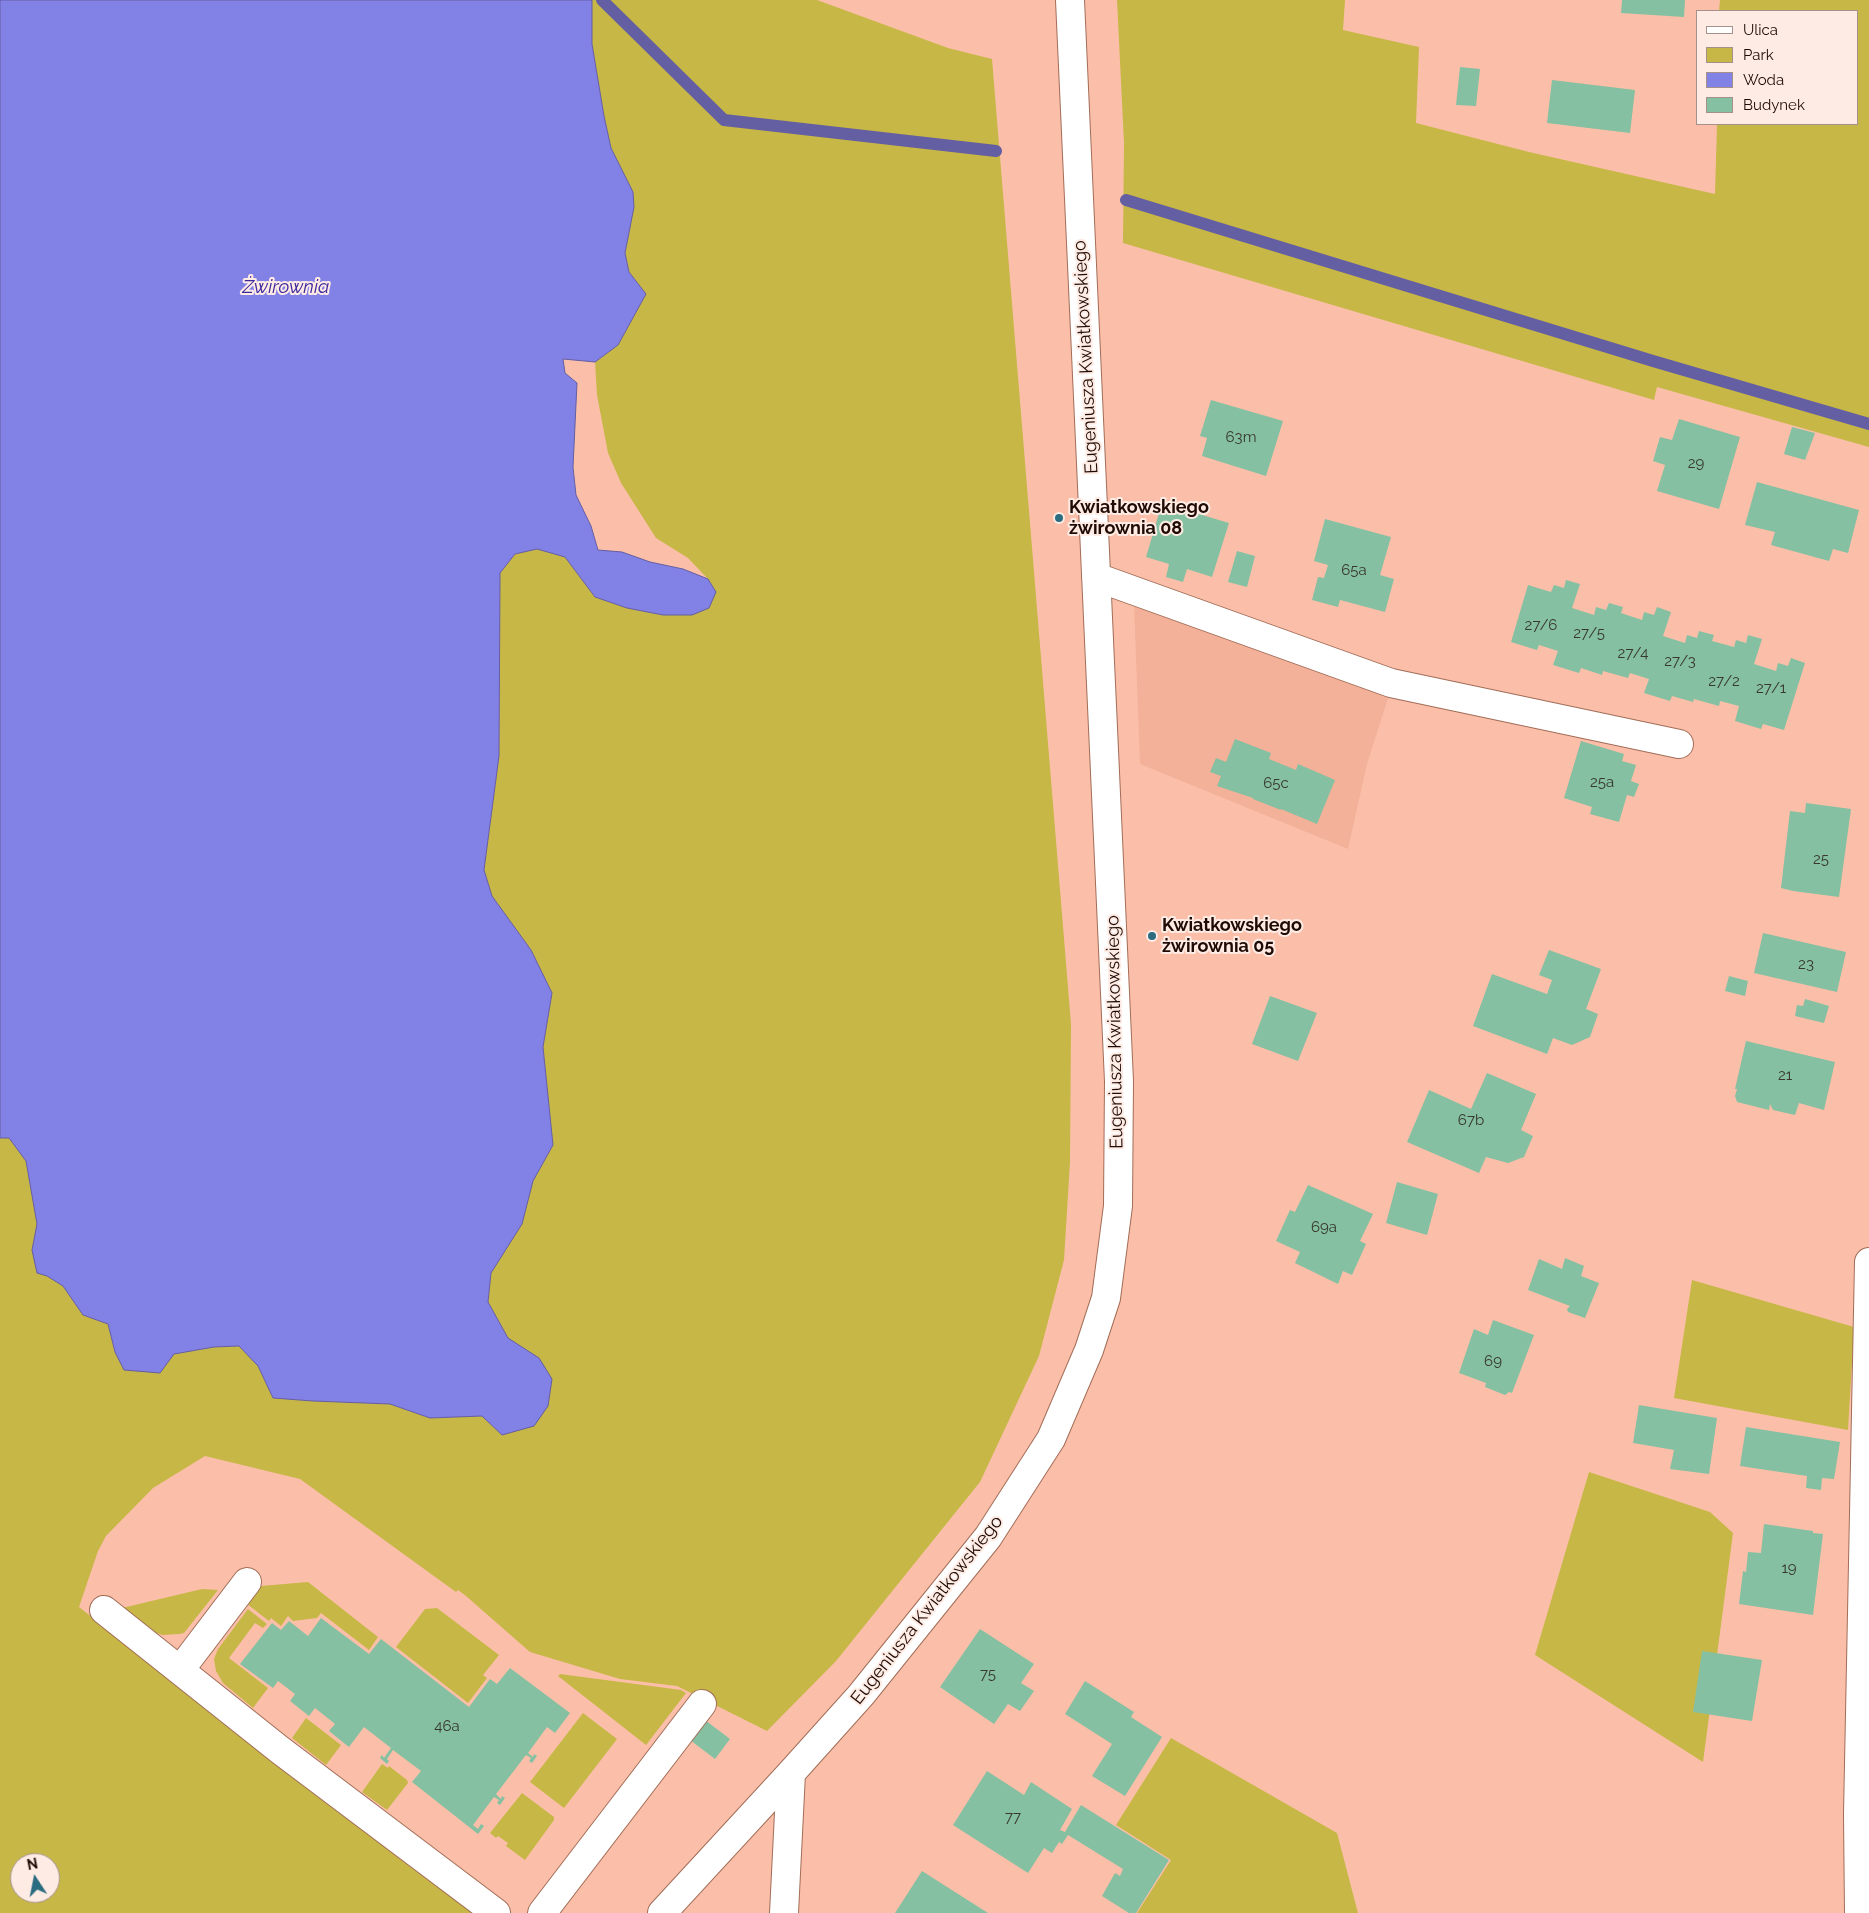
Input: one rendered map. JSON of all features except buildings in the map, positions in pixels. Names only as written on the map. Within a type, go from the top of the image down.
[{"type":"street","name":"Eugeniusza Kwiatkowskiego","points":[[662,1913],[792,1773],[861,1695],[988,1537],[1050,1439],[1089,1350],[1106,1298],[1118,1206],[1119,1081],[1070,0]]},
{"type":"street","points":[[1096,578],[1391,684],[1679,744]]},
{"type":"street","points":[[1859,1913],[1858,1814],[1869,1262]]},
{"type":"street","points":[[180,1670],[247,1582]]},
{"type":"street","points":[[104,1610],[280,1750],[496,1913]]},
{"type":"street","points":[[548,1911],[702,1704]]},
{"type":"street","points":[[784,1913],[792,1773]]},
{"type":"shaded area","points":[[1134,605],[1389,695],[1367,764],[1348,849],[1140,764]]},
{"type":"green space","points":[[591,0],[817,0],[948,48],[992,59],[1071,1024],[1070,1162],[1064,1260],[1039,1356],[980,1482],[836,1661],[767,1731],[677,1686],[620,1679],[530,1652],[466,1596],[458,1590],[456,1592],[300,1479],[205,1456],[153,1488],[106,1536],[98,1551],[79,1607],[409,1866],[473,1913],[0,1913],[0,1138],[9,1138],[26,1161],[37,1224],[32,1250],[47,1276],[63,1286],[83,1315],[108,1324],[115,1352],[174,1354],[214,1347],[240,1346],[258,1366],[273,1398],[390,1404],[430,1418],[482,1416],[502,1435],[539,1358],[508,1339],[488,1302],[491,1273],[522,1224],[533,1181],[553,1145],[543,1047],[552,993],[531,950],[492,896],[484,870],[499,756],[500,573],[515,554],[537,549],[565,557],[595,597],[627,608],[663,615],[708,579],[688,558],[656,538],[621,483],[608,453],[597,395],[595,362],[618,345],[646,294],[629,272],[625,253],[634,207],[633,192],[611,148],[592,44]]},
{"type":"green space","points":[[1117,0],[1345,0],[1343,30],[1419,47],[1416,123],[1529,152],[1715,194],[1717,125],[1859,125],[1859,10],[1719,10],[1720,0],[1869,0],[1869,447],[1657,387],[1654,400],[1123,243],[1124,143]]},
{"type":"green space","points":[[1692,1280],[1854,1327],[1848,1430],[1674,1398]]},
{"type":"green space","points":[[1589,1472],[1710,1512],[1733,1533],[1703,1762],[1535,1655]]},
{"type":"green space","points":[[308,1582],[378,1637],[369,1650],[321,1613],[317,1618],[293,1621],[288,1616],[281,1626],[271,1618],[269,1621],[247,1604],[261,1586]]},
{"type":"green space","points":[[202,1589],[218,1590],[184,1633],[163,1635],[156,1633],[122,1608]]},
{"type":"green space","points":[[437,1608],[499,1655],[483,1675],[487,1678],[468,1703],[396,1647],[425,1609]]},
{"type":"green space","points":[[248,1609],[267,1624],[263,1628],[255,1623],[229,1658],[268,1688],[253,1708],[223,1683],[216,1671],[214,1659],[218,1649]]},
{"type":"green space","points":[[560,1674],[681,1690],[686,1693],[646,1745],[558,1676]]},
{"type":"green space","points":[[583,1713],[617,1739],[564,1808],[530,1782]]},
{"type":"green space","points":[[306,1718],[341,1745],[326,1765],[292,1738]]},
{"type":"green space","points":[[1171,1738],[1337,1833],[1358,1913],[1137,1913],[1171,1860],[1116,1825]]},
{"type":"green space","points":[[382,1764],[388,1768],[389,1766],[407,1780],[408,1783],[387,1810],[362,1792]]},
{"type":"green space","points":[[522,1793],[554,1817],[554,1820],[525,1860],[506,1846],[508,1843],[490,1833]]},
{"type":"water","name":"Żwirownia","points":[[0,0],[592,0],[592,44],[604,116],[611,148],[633,192],[634,207],[625,253],[629,272],[646,294],[618,345],[595,362],[563,359],[565,373],[577,383],[573,467],[576,495],[591,526],[598,550],[622,552],[650,562],[683,569],[708,579],[716,592],[709,608],[692,615],[663,615],[627,608],[595,597],[565,557],[537,549],[515,554],[500,573],[499,756],[484,870],[492,896],[531,950],[552,993],[543,1047],[553,1145],[533,1181],[522,1224],[491,1273],[488,1302],[508,1338],[539,1358],[552,1379],[548,1406],[534,1426],[502,1435],[482,1416],[430,1418],[390,1404],[273,1398],[258,1366],[239,1346],[214,1347],[174,1354],[160,1373],[124,1370],[115,1352],[108,1324],[83,1315],[63,1286],[47,1276],[37,1273],[32,1250],[37,1224],[26,1161],[9,1138],[0,1138]]},
{"type":"waterway","points":[[602,0],[724,120],[996,151]]},
{"type":"waterway","points":[[1126,200],[1653,361],[1869,424]]},
{"type":"place","name":"Kwiatkowskiego żwirownia 08","points":[[1059,518]]},
{"type":"place","name":"Kwiatkowskiego żwirownia 05","points":[[1152,936]]}]
